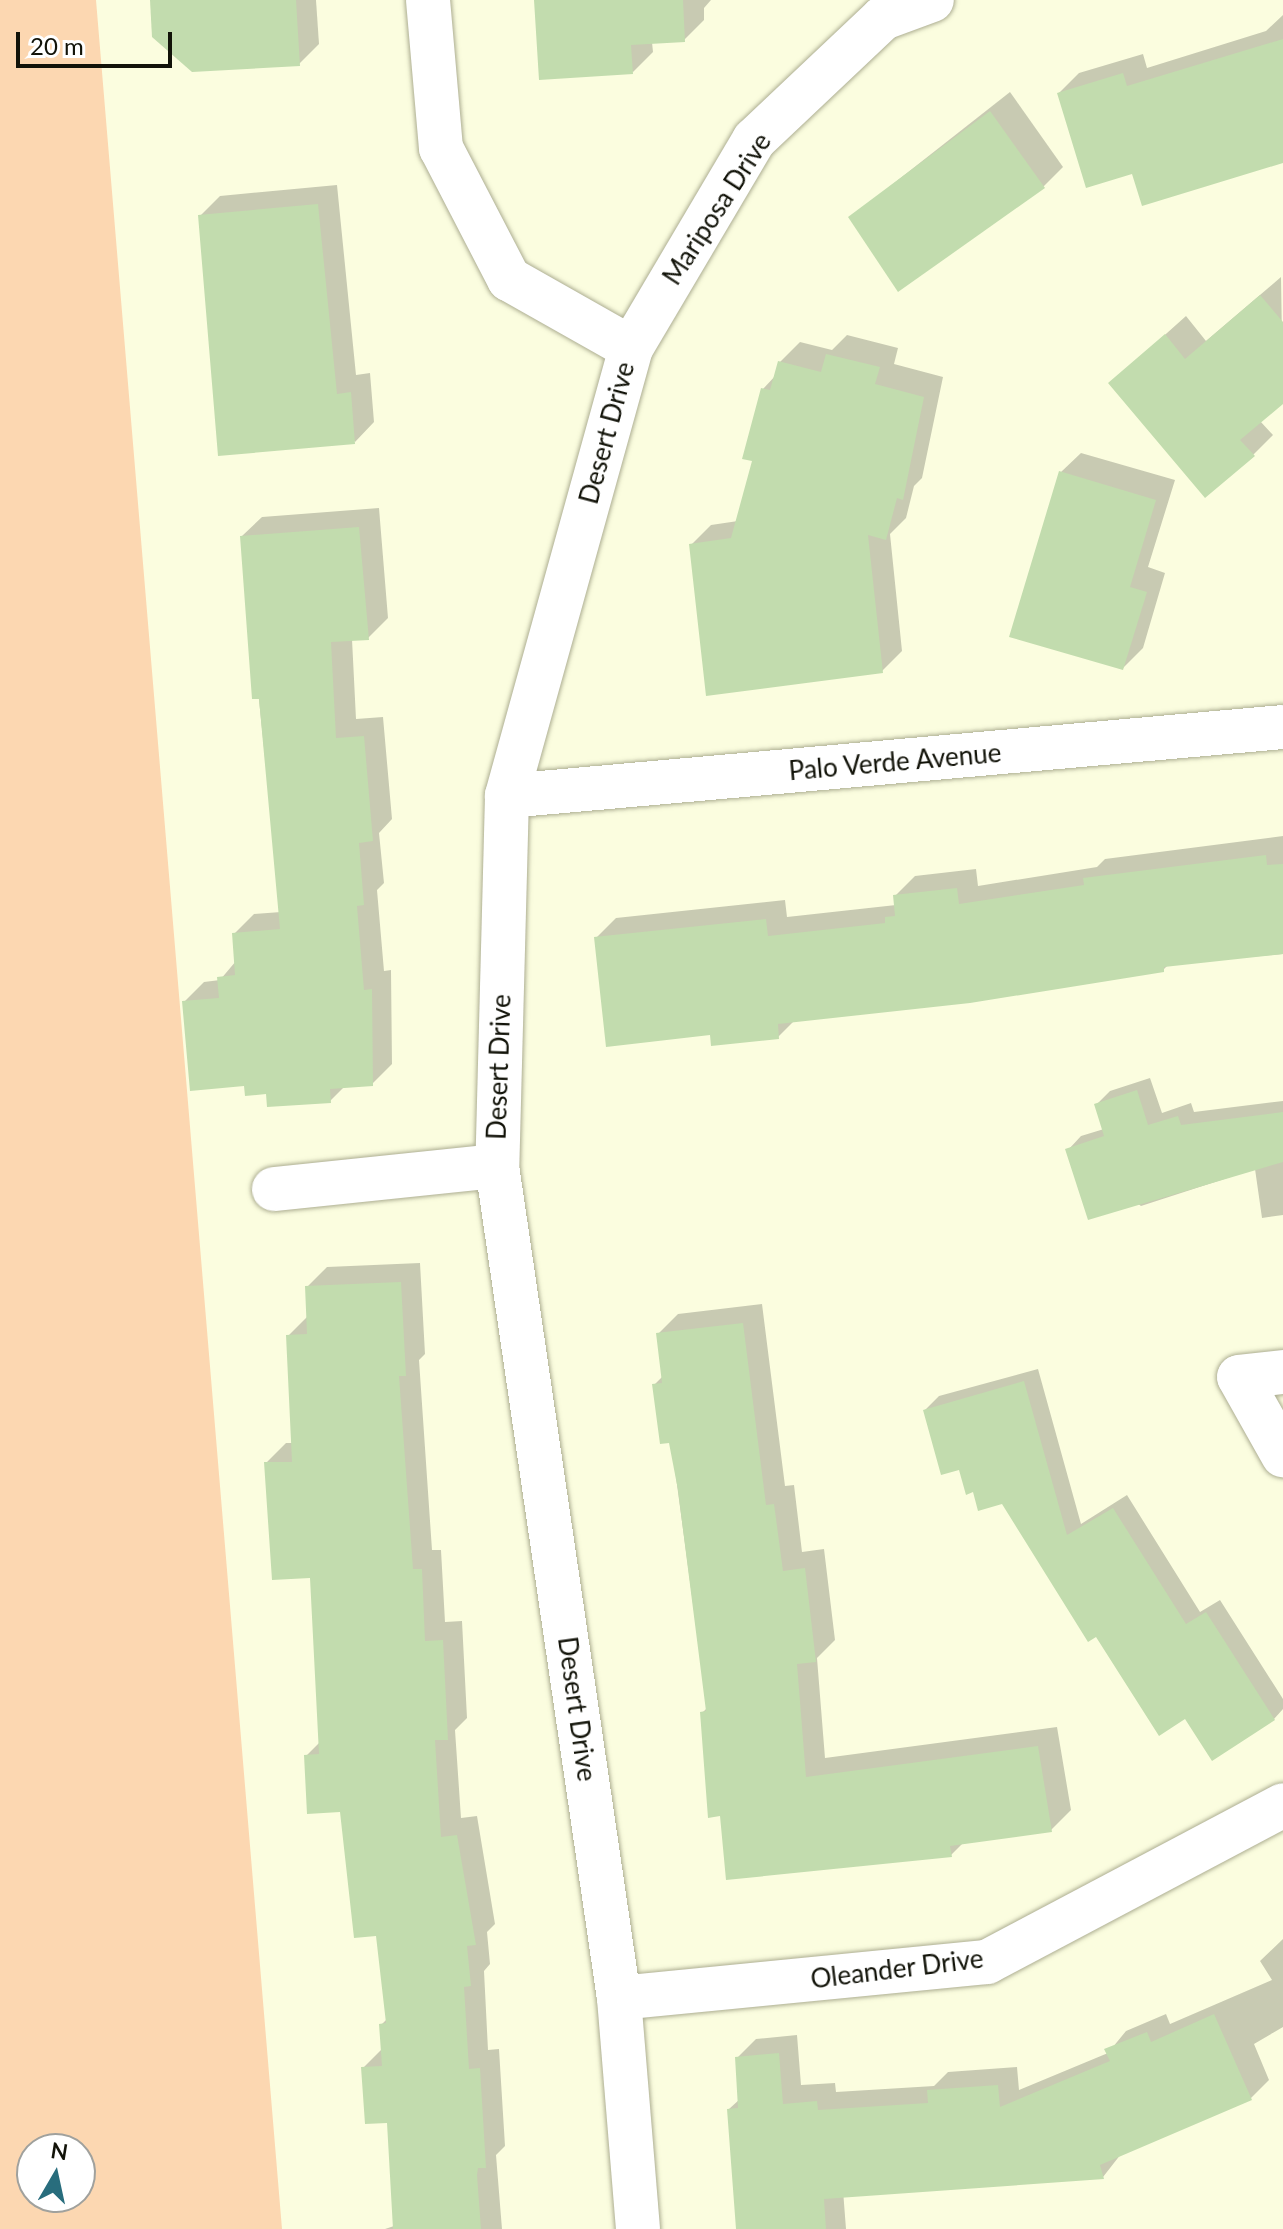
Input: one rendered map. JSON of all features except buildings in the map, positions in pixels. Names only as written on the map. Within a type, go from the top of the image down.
[{"type":"street","name":"Desert Drive","points":[[428,0],[441,148],[509,279],[631,348],[507,796],[497,1166],[619,1998],[638,2229]]},
{"type":"street","name":"Mariposa Drive","points":[[631,348],[754,140],[883,18],[932,0]]},
{"type":"street","name":"Palo Verde Avenue","points":[[507,796],[1283,727]]},
{"type":"street","points":[[274,1189],[497,1166]]},
{"type":"street","points":[[1283,1372],[1239,1377],[1283,1455]]},
{"type":"street","name":"Oleander Drive","points":[[619,1998],[987,1962],[1283,1805]]},
{"type":"shaded area","points":[[0,0],[96,0],[282,2229],[0,2229]]}]
